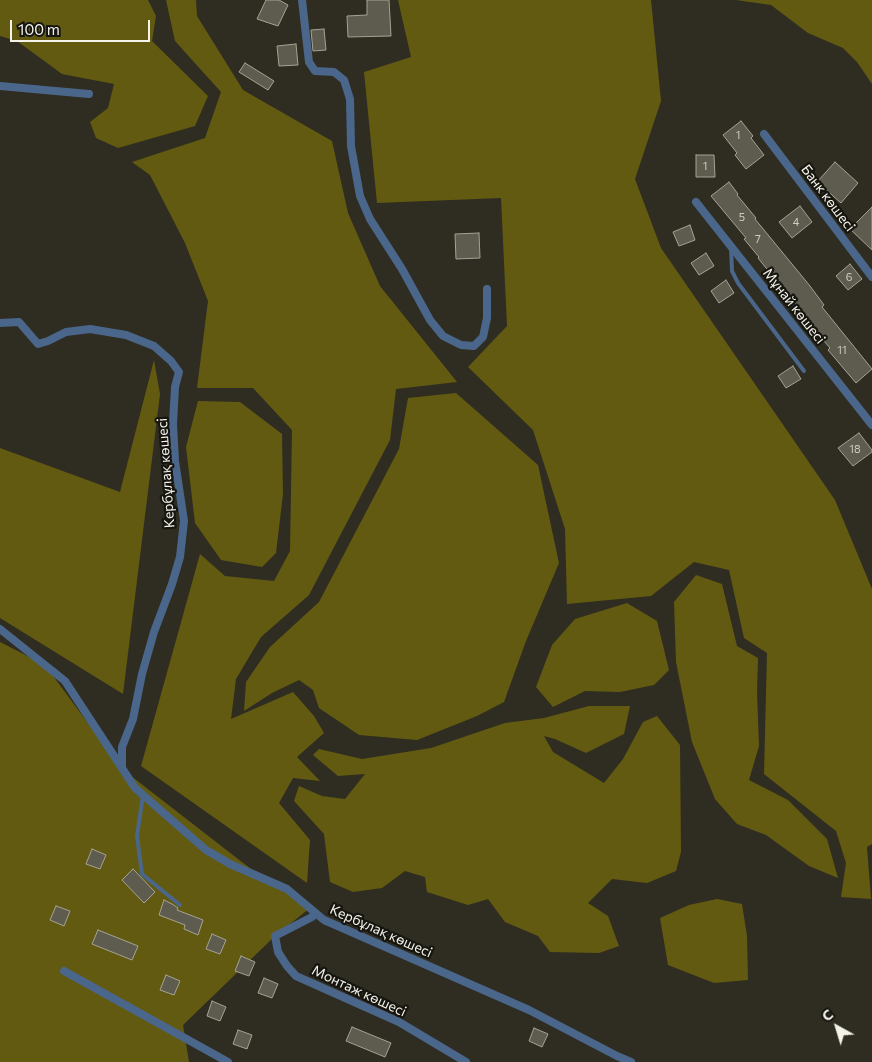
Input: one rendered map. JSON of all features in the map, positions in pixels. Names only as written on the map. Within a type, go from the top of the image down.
[{"type":"street","points":[[302,0],[309,62],[315,71],[334,72],[344,80],[350,99],[351,146],[360,196],[370,219],[402,269],[430,320],[443,336],[461,345],[474,346],[483,337],[487,318],[487,289]]},
{"type":"street","points":[[0,86],[89,94]]},
{"type":"street","name":"Банк көшесі","points":[[764,134],[872,277]]},
{"type":"street","name":"Мұнай көшесі","points":[[696,202],[872,425]]},
{"type":"street","name":"Кербұлақ көшесі","points":[[0,323],[19,322],[38,344],[66,332],[90,329],[126,334],[154,346],[171,361],[179,372],[175,387],[173,424],[175,462],[184,521],[180,557],[154,632],[142,674],[133,719],[122,747],[122,770]]},
{"type":"street","name":"Кербұлақ көшесі","points":[[0,629],[65,681],[135,788],[206,850],[230,864],[287,890],[324,920],[529,1010],[631,1062]]},
{"type":"street","name":"Монтаж көшесі","points":[[315,913],[312,917],[275,936],[278,952],[296,976],[399,1022],[466,1062]]},
{"type":"street","points":[[64,971],[228,1062]]},
{"type":"lane","points":[[731,245],[732,271],[738,283],[804,372]]},
{"type":"lane","points":[[143,795],[137,836],[142,874],[180,905]]},
{"type":"shaded area","points":[[0,0],[148,0],[156,16],[152,41],[208,96],[195,126],[118,148],[96,138],[90,122],[108,108],[114,84],[62,74],[17,41],[0,36]]},
{"type":"shaded area","points":[[166,0],[196,0],[197,16],[243,90],[332,141],[348,213],[380,286],[457,382],[396,389],[390,440],[309,595],[261,637],[236,679],[231,719],[293,692],[314,716],[324,733],[297,757],[320,781],[293,778],[279,803],[310,840],[307,883],[141,766],[200,554],[225,576],[274,581],[290,551],[292,430],[253,388],[197,388],[208,301],[185,243],[150,175],[132,162],[205,138],[221,92],[175,41]]},
{"type":"shaded area","points":[[398,0],[651,0],[661,101],[635,179],[661,248],[835,500],[872,589],[872,844],[867,847],[871,899],[841,897],[846,863],[836,831],[764,774],[767,653],[744,638],[729,570],[694,562],[651,596],[567,604],[565,529],[533,430],[468,367],[507,326],[501,198],[377,203],[364,72],[411,57]]},
{"type":"shaded area","points":[[736,0],[872,0],[872,84],[857,62],[843,48],[808,33],[771,5]]},
{"type":"shaded area","points":[[154,360],[160,394],[123,694],[0,618],[0,448],[120,492]]},
{"type":"shaded area","points":[[456,393],[538,465],[559,563],[526,641],[504,702],[477,716],[417,740],[359,735],[319,708],[313,690],[299,680],[272,693],[244,711],[246,682],[270,647],[319,602],[399,449],[408,398]]},
{"type":"shaded area","points":[[198,401],[240,402],[282,434],[283,494],[276,553],[262,567],[221,560],[195,523],[186,447]]},
{"type":"shaded area","points":[[696,575],[722,584],[737,646],[758,658],[759,746],[749,780],[788,800],[827,839],[838,878],[809,866],[766,835],[737,824],[715,799],[692,742],[676,662],[674,602]]},
{"type":"shaded area","points":[[627,603],[657,621],[669,670],[654,685],[620,692],[585,691],[553,707],[536,687],[552,645],[575,619]]},
{"type":"shaded area","points":[[0,642],[45,665],[122,769],[260,876],[310,908],[275,936],[183,1025],[189,1062],[0,1062]]},
{"type":"shaded area","points":[[589,706],[630,706],[624,734],[586,753],[544,736],[553,752],[604,783],[623,759],[643,722],[657,716],[680,745],[681,852],[676,871],[647,883],[612,879],[588,903],[608,916],[619,946],[599,953],[550,952],[538,936],[505,922],[488,899],[468,905],[427,892],[425,877],[405,871],[382,888],[353,892],[330,882],[324,834],[294,801],[299,786],[322,796],[345,799],[365,774],[338,776],[313,755],[319,749],[362,759],[431,748],[505,723],[544,718]]},
{"type":"shaded area","points":[[717,899],[742,904],[747,936],[748,980],[714,983],[668,965],[660,918],[689,905]]},
{"type":"building","points":[[266,0],[279,0],[288,5],[278,26],[257,19]]},
{"type":"building","points":[[367,0],[389,0],[391,36],[348,37],[347,16],[367,15]]},
{"type":"building","points":[[324,29],[326,50],[313,51],[311,30]]},
{"type":"building","points":[[296,44],[298,65],[279,66],[277,46]]},
{"type":"building","points":[[245,63],[274,81],[268,90],[239,72]]},
{"type":"building","points":[[741,121],[753,136],[751,138],[764,155],[746,169],[735,155],[737,153],[723,135]]},
{"type":"building","points":[[696,155],[714,155],[715,177],[696,177]]},
{"type":"building","points":[[835,162],[858,183],[841,203],[817,182]]},
{"type":"building","points":[[729,182],[755,219],[810,286],[824,305],[822,307],[872,369],[856,383],[828,350],[830,348],[758,258],[744,239],[746,238],[711,196]]},
{"type":"building","points":[[800,206],[812,222],[792,238],[779,222]]},
{"type":"building","points":[[872,207],[872,250],[850,229]]},
{"type":"building","points":[[690,225],[695,240],[679,246],[673,232]]},
{"type":"building","points":[[479,233],[480,258],[456,259],[455,234]]},
{"type":"building","points":[[706,253],[714,266],[699,275],[691,263]]},
{"type":"building","points":[[850,264],[862,279],[848,290],[836,276]]},
{"type":"building","points":[[726,280],[734,293],[719,303],[711,291]]},
{"type":"building","points":[[793,366],[801,379],[786,388],[778,376]]},
{"type":"building","points":[[859,433],[872,452],[853,466],[838,448]]},
{"type":"building","points":[[92,849],[106,855],[100,869],[86,864]]},
{"type":"building","points":[[133,869],[155,892],[144,903],[122,880]]},
{"type":"building","points":[[164,900],[178,908],[177,910],[203,920],[198,935],[184,929],[185,925],[159,915]]},
{"type":"building","points":[[56,906],[70,911],[64,926],[50,920]]},
{"type":"building","points":[[98,930],[138,946],[132,960],[92,944]]},
{"type":"building","points":[[212,934],[226,940],[220,954],[206,949]]},
{"type":"building","points":[[241,956],[255,962],[249,976],[235,971]]},
{"type":"building","points":[[166,975],[180,981],[174,995],[160,990]]},
{"type":"building","points":[[264,978],[278,984],[272,998],[258,993]]},
{"type":"building","points":[[212,1001],[226,1007],[220,1021],[207,1016]]},
{"type":"building","points":[[352,1027],[391,1043],[385,1057],[346,1041]]},
{"type":"building","points":[[534,1028],[548,1034],[542,1047],[529,1041]]},
{"type":"building","points":[[238,1030],[252,1035],[247,1049],[233,1044]]}]
